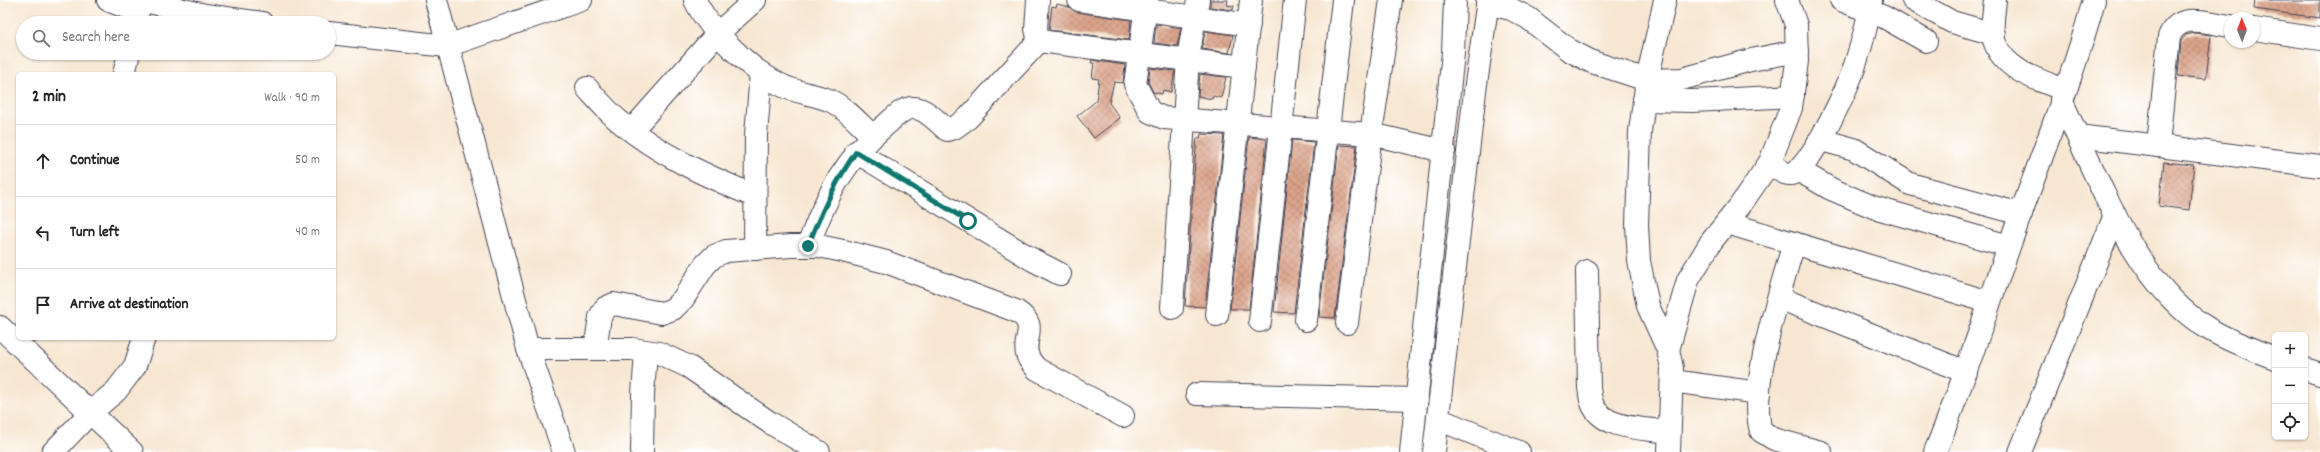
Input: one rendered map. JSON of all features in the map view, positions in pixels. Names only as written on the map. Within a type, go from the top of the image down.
[{"type":"street","points":[[108,0],[139,9],[212,16]]},
{"type":"street","points":[[436,0],[528,348],[564,452]]},
{"type":"street","points":[[336,34],[447,46],[581,0]]},
{"type":"street","points":[[695,0],[701,13],[717,34],[761,73],[781,86],[832,101],[873,136]]},
{"type":"street","points":[[632,130],[717,34],[755,0]]},
{"type":"street","points":[[1038,0],[1036,29],[1039,41]]},
{"type":"street","points":[[1078,0],[1196,9],[1249,25]]},
{"type":"street","points":[[1217,315],[1251,0]]},
{"type":"street","points":[[1260,321],[1295,0]]},
{"type":"street","points":[[1306,320],[1343,0]]},
{"type":"street","points":[[1347,323],[1371,134],[1391,0]]},
{"type":"street","points":[[1411,452],[1454,54],[1455,0]]},
{"type":"street","points":[[1588,271],[1589,388],[1592,404],[1603,418],[1669,442],[1672,368],[1668,350],[1648,306],[1639,261],[1638,183],[1640,131],[1646,90],[1665,0]]},
{"type":"street","points":[[1668,350],[1688,280],[1702,254],[1770,162],[1791,108],[1797,51],[1796,25],[1787,0]]},
{"type":"street","points":[[1841,0],[1870,5],[1926,41]]},
{"type":"street","points":[[1912,0],[1952,22],[1994,34]]},
{"type":"street","points":[[1995,0],[1994,42],[2003,58],[2022,73],[2063,95],[2078,136],[2115,215],[2141,261],[2169,298],[2208,329],[2272,357]]},
{"type":"street","points":[[1935,452],[1966,372],[1989,302],[2081,49],[2094,0]]},
{"type":"street","points":[[1434,452],[1475,91],[1488,2],[1511,9],[1528,18],[1569,50],[1646,90],[1693,101],[1793,96]]},
{"type":"street","points":[[1146,5],[1134,84],[1150,112],[1164,118],[1280,128],[1327,129],[1371,134],[1444,152]]},
{"type":"street","points":[[1770,162],[1782,173],[1792,174],[1798,170],[1821,140],[1855,67],[1870,5]]},
{"type":"street","points":[[1172,308],[1188,58],[1196,9]]},
{"type":"street","points":[[2158,145],[2169,37],[2172,28],[2180,22],[2193,21],[2224,25]]},
{"type":"street","points":[[2260,31],[2320,39]]},
{"type":"street","points":[[1039,41],[1188,58],[1244,67]]},
{"type":"street","points":[[808,246],[819,216],[836,181],[856,152],[873,136],[905,109],[915,107],[923,111],[947,130],[954,128],[968,118],[1039,41]]},
{"type":"street","points":[[1646,90],[1750,60],[1797,51]]},
{"type":"street","points":[[124,72],[127,60]]},
{"type":"street","points":[[755,249],[754,196],[756,135],[761,73]]},
{"type":"street","points":[[587,88],[619,121],[656,149],[702,174],[754,196]]},
{"type":"street","points":[[2078,136],[2320,166]]},
{"type":"street","points":[[1821,140],[1854,149],[1910,184],[2021,214]]},
{"type":"street","points":[[856,152],[1033,260],[1060,274]]},
{"type":"street","points":[[1798,170],[1831,189],[1873,207],[2009,246]]},
{"type":"street","points":[[2020,452],[2115,215]]},
{"type":"street","points":[[1727,222],[1989,302]]},
{"type":"street","points":[[1794,242],[1769,332],[1759,393],[1757,419],[1761,431],[1788,447],[1821,452]]},
{"type":"street","points":[[596,349],[600,317],[605,308],[614,304],[662,313],[673,309],[683,299],[705,266],[714,256],[726,251],[808,246],[843,251],[886,262],[1016,311],[1025,316],[1030,325],[1026,347],[1029,358],[1037,369],[1123,416]]},
{"type":"street","points":[[1779,298],[1966,372]]},
{"type":"street","points":[[0,327],[132,452]]},
{"type":"street","points":[[53,452],[90,412],[116,391],[135,366],[143,340]]},
{"type":"street","points":[[528,348],[596,349],[659,354],[689,367],[769,422],[819,452]]},
{"type":"street","points":[[642,452],[642,394],[646,352]]},
{"type":"street","points":[[2308,370],[2320,374]]},
{"type":"street","points":[[1672,381],[1759,393]]},
{"type":"street","points":[[1197,394],[1417,399]]},
{"type":"street","points":[[1438,419],[1519,452]]},
{"type":"building","points":[[1210,0],[1228,0],[1227,5],[1234,6],[1233,10],[1210,7]]},
{"type":"building","points":[[2255,0],[2320,0],[2320,18],[2254,9]]},
{"type":"building","points":[[1057,4],[1069,7],[1077,12],[1131,20],[1129,40],[1049,30],[1052,6],[1056,7]]},
{"type":"building","points":[[1156,24],[1181,28],[1177,46],[1154,43]]},
{"type":"building","points":[[1205,31],[1233,35],[1229,53],[1202,49]]},
{"type":"building","points":[[2195,33],[2211,35],[2206,79],[2178,76],[2181,41],[2186,35]]},
{"type":"building","points":[[1092,60],[1125,65],[1123,83],[1114,82],[1109,103],[1120,118],[1094,138],[1077,116],[1096,101],[1099,79],[1092,78],[1094,63],[1091,63]]},
{"type":"building","points":[[1150,68],[1175,71],[1171,92],[1163,90],[1162,94],[1153,92],[1148,82]]},
{"type":"building","points":[[1200,74],[1226,77],[1221,98],[1213,96],[1212,99],[1198,96]]},
{"type":"building","points":[[1201,134],[1224,135],[1205,307],[1185,306],[1197,138],[1200,138]]},
{"type":"building","points":[[1249,137],[1267,139],[1249,309],[1230,309]]},
{"type":"building","points":[[1292,140],[1314,142],[1294,313],[1274,312]]},
{"type":"building","points":[[1339,145],[1357,146],[1335,318],[1319,317]]},
{"type":"building","points":[[2164,162],[2194,165],[2189,210],[2159,206]]},
{"type":"route","points":[[808,246],[819,216],[836,181],[856,152],[968,221]]}]
